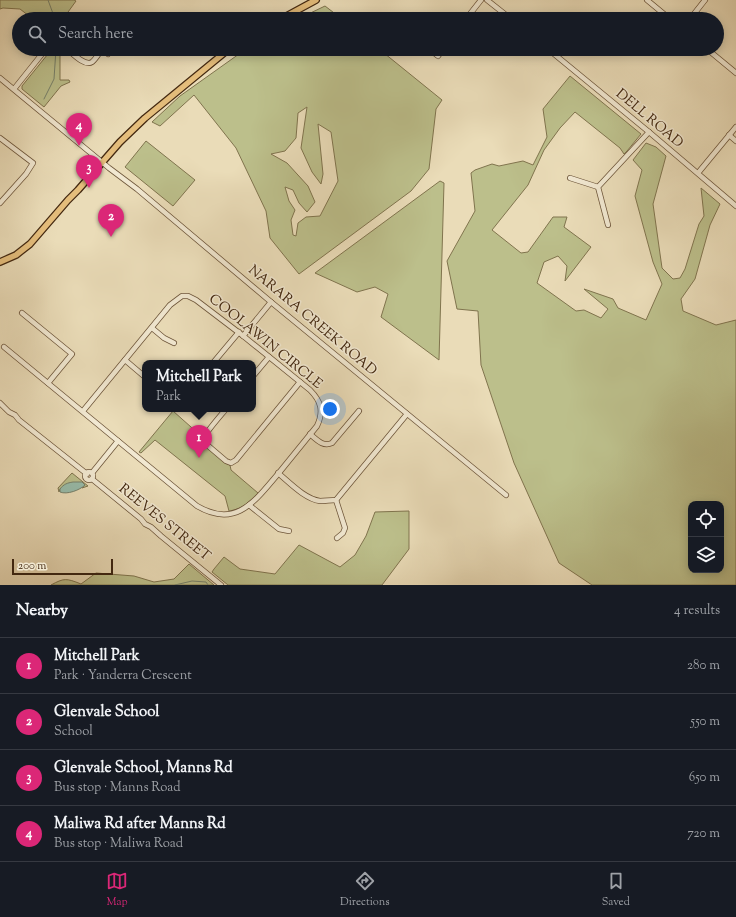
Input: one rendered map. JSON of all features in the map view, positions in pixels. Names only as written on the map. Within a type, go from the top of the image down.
[{"type":"main road","points":[[294,12],[316,0]]},
{"type":"main road","points":[[0,262],[12,257],[26,248],[57,214],[81,191],[104,163],[147,120],[155,109],[220,56]]},
{"type":"street","points":[[471,12],[480,0]]},
{"type":"street","points":[[647,0],[662,12]]},
{"type":"street","points":[[696,12],[705,0]]},
{"type":"street","points":[[491,1],[503,12]]},
{"type":"street","points":[[14,89],[40,56]]},
{"type":"street","points":[[76,56],[85,63],[91,63],[96,56]]},
{"type":"street","name":"DELL ROAD","points":[[557,56],[736,206]]},
{"type":"street","points":[[715,56],[736,73]]},
{"type":"street","name":"NARARA CREEK ROAD","points":[[0,78],[212,251],[271,302],[506,495]]},
{"type":"street","points":[[698,173],[736,127]]},
{"type":"street","points":[[598,187],[649,132]]},
{"type":"street","points":[[729,136],[736,141]]},
{"type":"street","points":[[0,138],[33,163],[26,174],[0,204]]},
{"type":"street","points":[[570,178],[598,187]]},
{"type":"street","points":[[598,187],[608,225]]},
{"type":"street","name":"COOLAWIN CIRCLE","points":[[4,347],[197,506],[205,511],[218,514],[231,514],[249,505],[260,496],[319,422],[321,411],[315,395],[300,382],[239,332],[196,300],[188,296],[182,296],[170,305],[83,411]]},
{"type":"street","points":[[243,336],[271,302]]},
{"type":"street","points":[[22,313],[72,354],[48,383]]},
{"type":"street","points":[[152,328],[164,338],[174,343]]},
{"type":"street","points":[[216,360],[239,332]]},
{"type":"street","points":[[256,372],[269,357]]},
{"type":"street","points":[[125,360],[142,374]]},
{"type":"street","points":[[224,412],[207,433],[204,441],[226,461],[231,463],[236,460],[300,382]]},
{"type":"street","points":[[0,403],[9,412],[15,415],[19,420],[86,474],[86,478],[90,480],[93,477],[92,473],[118,441]]},
{"type":"street","points":[[310,434],[319,442],[324,444],[332,443],[359,411]]},
{"type":"street","points":[[278,473],[311,498],[320,501],[336,500],[407,414]]},
{"type":"street","points":[[86,474],[90,472],[92,473]]},
{"type":"street","name":"REEVES STREET","points":[[92,479],[221,585]]},
{"type":"street","points":[[336,500],[345,528],[343,533],[337,538]]},
{"type":"street","points":[[249,505],[279,529],[289,531]]},
{"type":"green space","points":[[0,0],[76,1],[68,12],[24,12],[20,9],[0,9]]},
{"type":"green space","points":[[325,6],[333,12],[313,12]]},
{"type":"green space","points":[[46,56],[60,56],[60,80],[69,80],[70,82],[61,86],[44,107],[22,89],[22,86]]},
{"type":"green space","points":[[236,56],[388,56],[442,100],[436,109],[429,169],[411,191],[299,274],[270,238],[266,211],[236,148],[194,95],[160,126],[152,122],[180,96]],"holes":[[[307,107],[301,148],[312,172],[321,184],[323,174],[318,124],[331,132],[338,181],[320,216],[306,217],[298,223],[296,236],[293,235],[291,220],[295,210],[289,201],[285,187],[293,190],[299,203],[307,212],[315,202],[308,186],[287,163],[271,154],[285,151],[296,138],[298,113]]]},
{"type":"green space","points":[[570,76],[641,134],[624,154],[620,148],[575,112],[560,128],[544,150],[528,185],[492,230],[521,253],[528,252],[553,217],[567,217],[564,227],[591,247],[565,281],[567,266],[558,256],[544,262],[537,283],[576,311],[584,310],[601,318],[608,309],[584,289],[613,299],[618,308],[646,320],[662,284],[653,262],[635,196],[642,170],[633,160],[646,143],[656,147],[666,156],[653,204],[662,268],[673,279],[680,278],[685,269],[699,224],[704,216],[701,188],[720,204],[710,225],[695,279],[681,299],[683,311],[716,325],[736,320],[736,585],[592,585],[559,563],[514,463],[481,365],[478,311],[457,309],[447,261],[475,211],[471,173],[492,164],[499,166],[523,161],[533,165],[547,137],[543,109]]},
{"type":"green space","points":[[146,141],[195,180],[173,206],[125,167]]},
{"type":"green space","points":[[440,181],[444,183],[439,360],[381,317],[388,294],[375,287],[357,292],[315,273]]},
{"type":"green space","points":[[172,412],[174,412],[200,435],[202,443],[225,463],[230,465],[231,470],[258,493],[242,507],[229,511],[225,496],[155,440],[141,453],[139,452]]},
{"type":"green space","points":[[72,473],[88,486],[82,488],[85,485],[60,489],[59,492],[58,488]]},
{"type":"green space","points":[[409,511],[409,549],[382,585],[228,585],[212,572],[224,557],[240,569],[275,574],[299,545],[340,567],[355,555],[366,536],[375,512]]},
{"type":"green space","points":[[189,564],[214,585],[51,585],[65,580],[81,584],[96,573],[134,576],[154,582],[174,579]]},
{"type":"shaded area","points":[[82,482],[85,485],[73,492],[60,492],[60,489],[63,486],[67,483]]},
{"type":"waterway","points":[[48,0],[52,12]]},
{"type":"waterway","points":[[44,99],[54,79],[56,56]]},
{"type":"waterway","points":[[175,585],[192,581],[206,582],[208,585]]},
{"type":"place","name":"Maliwa Rd after Manns Rd","points":[[79,146]]},
{"type":"place","name":"Glenvale School, Manns Rd","points":[[89,188]]},
{"type":"place","name":"Glenvale School","points":[[111,237]]},
{"type":"place","name":"Mitchell Park","points":[[199,458]]}]
